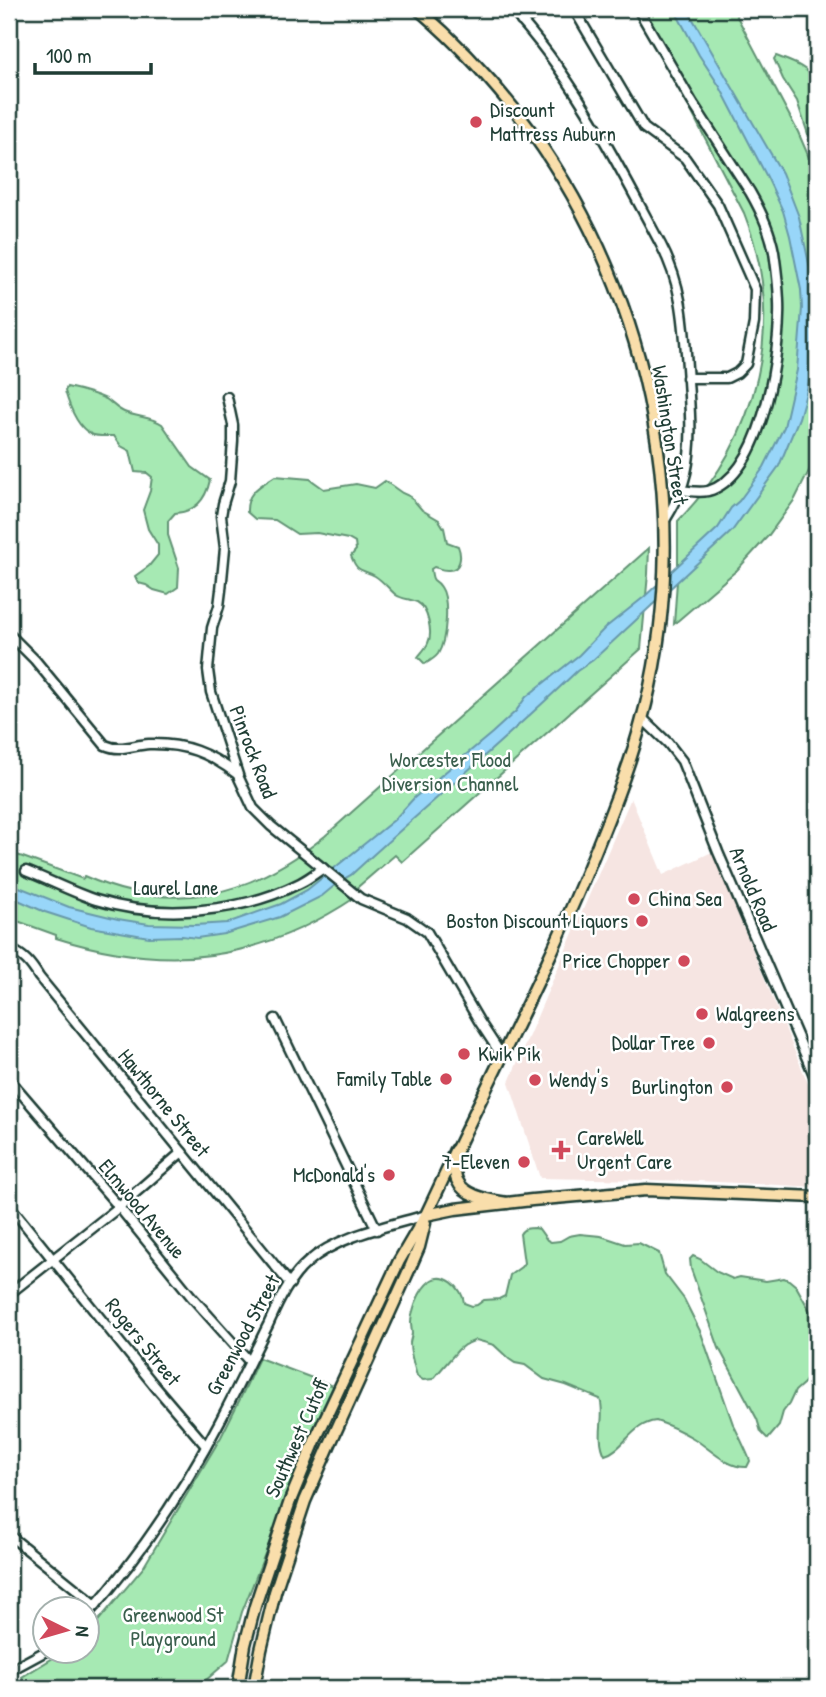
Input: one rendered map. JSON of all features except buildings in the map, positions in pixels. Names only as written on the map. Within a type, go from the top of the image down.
[{"type":"main road","name":"Washington Street","points":[[418,9],[471,58],[523,121],[555,168],[597,245],[626,317],[642,372],[659,458],[665,535],[663,608],[643,719],[621,786],[566,921]]},
{"type":"main road","name":"Southwest Cutoff","points":[[238,1688],[255,1606],[290,1501],[317,1436],[399,1261],[426,1215],[566,921]]},
{"type":"main road","points":[[454,1156],[457,1181],[463,1188],[473,1194],[506,1203]]},
{"type":"main road","name":"Greenwood Street","points":[[426,1215],[506,1203],[652,1189],[817,1197]]},
{"type":"main road","name":"Southwest Cutoff","points":[[254,1688],[275,1592],[297,1523],[321,1463],[419,1247],[426,1215]]},
{"type":"street","points":[[511,9],[587,110],[668,259],[675,278],[681,302],[691,427],[688,465],[681,490],[664,522]]},
{"type":"street","points":[[521,20],[542,9]]},
{"type":"street","points":[[571,9],[575,11],[644,128],[685,158],[718,205],[755,289],[754,323],[746,364],[727,378],[687,378]]},
{"type":"street","points":[[638,9],[758,207],[772,242],[778,283],[779,324],[772,376],[764,412],[746,457],[736,471],[715,488],[702,492],[681,490]]},
{"type":"street","name":"Pinrock Road","points":[[227,397],[233,425],[233,447],[230,481],[221,516],[225,548],[222,590],[212,628],[208,670],[212,692],[238,775],[258,814],[343,885],[361,899],[407,918],[427,932],[502,1056]]},
{"type":"street","points":[[9,634],[35,660],[105,745],[117,749],[152,744],[192,749],[217,759],[238,775]]},
{"type":"street","name":"Arnold Road","points":[[643,719],[682,761],[817,1082]]},
{"type":"street","name":"Laurel Lane","points":[[26,871],[97,900],[145,910],[210,910],[264,897],[301,883],[325,870]]},
{"type":"street","name":"Hawthorne Street","points":[[9,949],[27,960],[46,987],[290,1284]]},
{"type":"street","points":[[275,1019],[377,1230]]},
{"type":"street","name":"Elmwood Avenue","points":[[9,1079],[249,1362]]},
{"type":"street","points":[[9,1294],[119,1207],[182,1152]]},
{"type":"street","name":"Rogers Street","points":[[9,1205],[206,1446]]},
{"type":"street","name":"Greenwood Street","points":[[102,1598],[173,1503],[206,1446],[277,1305],[302,1267],[321,1252],[337,1244],[426,1215]]},
{"type":"street","points":[[9,1535],[85,1596]]},
{"type":"street","points":[[9,1671],[32,1659]]},
{"type":"shaded area","points":[[631,798],[663,875],[712,852],[817,1105],[817,1187],[698,1181],[540,1178],[509,1082]]},
{"type":"green space","points":[[638,9],[733,9],[798,132],[817,176],[817,455],[795,499],[768,536],[737,570],[674,624],[678,521],[706,488],[729,453],[746,416],[758,377],[763,336],[763,295],[757,254],[744,213]]},
{"type":"green space","points":[[776,56],[804,68],[817,81],[816,135],[808,134],[797,101],[774,59]]},
{"type":"green space","points":[[67,387],[96,395],[124,412],[162,424],[192,467],[210,480],[199,503],[189,510],[175,513],[168,521],[168,535],[179,568],[178,587],[168,594],[138,583],[135,576],[158,555],[158,545],[148,529],[143,510],[152,477],[147,473],[135,472],[130,451],[121,446],[114,436],[93,435],[86,431],[74,415],[65,391]]},
{"type":"green space","points":[[275,476],[310,479],[324,489],[356,484],[375,488],[385,481],[411,497],[422,510],[439,520],[447,542],[458,546],[460,558],[458,565],[452,570],[434,567],[431,569],[433,580],[444,593],[446,610],[443,640],[435,657],[425,664],[418,657],[426,647],[430,633],[421,605],[396,595],[378,578],[358,568],[351,556],[356,550],[355,543],[317,533],[297,534],[275,520],[255,519],[247,512],[251,494]]},
{"type":"green space","name":"Worcester Flood Diversion Channel","points":[[649,548],[641,649],[402,862],[395,855],[352,892],[356,897],[320,919],[284,936],[248,948],[174,958],[136,956],[97,949],[56,938],[56,935],[9,918],[9,852],[83,879],[84,876],[117,888],[149,895],[180,897],[210,894],[240,886],[297,857],[325,836]]},
{"type":"green space","points":[[535,1228],[551,1242],[580,1234],[601,1236],[625,1244],[639,1243],[659,1253],[665,1274],[684,1299],[701,1333],[733,1424],[750,1461],[747,1467],[725,1461],[693,1438],[656,1421],[634,1431],[618,1448],[605,1455],[601,1440],[600,1399],[544,1379],[525,1365],[509,1359],[494,1345],[476,1340],[458,1350],[433,1379],[423,1380],[417,1376],[410,1347],[411,1319],[423,1288],[435,1279],[446,1279],[460,1292],[464,1303],[472,1306],[484,1300],[505,1296],[510,1275],[524,1263],[520,1234],[524,1229]]},
{"type":"green space","points":[[693,1256],[733,1279],[740,1277],[766,1281],[784,1278],[789,1280],[796,1286],[810,1311],[817,1335],[817,1365],[795,1391],[783,1412],[779,1426],[768,1439],[761,1432],[757,1419],[719,1348],[691,1269],[690,1259]]},
{"type":"green space","name":"Greenwood St Playground","points":[[259,1358],[339,1388],[300,1465],[242,1612],[228,1661],[197,1688],[27,1688],[22,1677],[40,1666],[102,1666],[102,1616],[143,1568],[221,1437]]},
{"type":"water","points":[[674,9],[687,9],[782,173],[799,217],[811,273],[815,316],[813,352],[808,386],[799,418],[779,466],[732,531],[593,660],[577,671],[351,875],[322,896],[280,917],[224,934],[197,938],[149,937],[91,927],[45,912],[9,896],[9,883],[69,907],[118,919],[149,924],[195,925],[227,923],[281,904],[307,890],[394,820],[414,798],[516,711],[526,697],[579,655],[605,628],[644,597],[718,528],[739,501],[764,467],[784,427],[797,370],[801,290],[783,211],[720,87]]},
{"type":"place","name":"Discount Mattress Auburn","points":[[476,122]]},
{"type":"place","name":"China Sea","points":[[634,899]]},
{"type":"place","name":"Boston Discount Liquors","points":[[642,921]]},
{"type":"place","name":"Price Chopper","points":[[684,961]]},
{"type":"place","name":"Walgreens","points":[[702,1014]]},
{"type":"place","name":"Dollar Tree","points":[[709,1043]]},
{"type":"place","name":"Kwik Pik","points":[[464,1054]]},
{"type":"place","name":"Family Table","points":[[446,1079]]},
{"type":"place","name":"Wendy's","points":[[535,1080]]},
{"type":"place","name":"Burlington","points":[[727,1087]]},
{"type":"place","name":"CareWell Urgent Care","points":[[561,1150]]},
{"type":"place","name":"7-Eleven","points":[[524,1162]]},
{"type":"place","name":"McDonald's","points":[[389,1175]]}]
